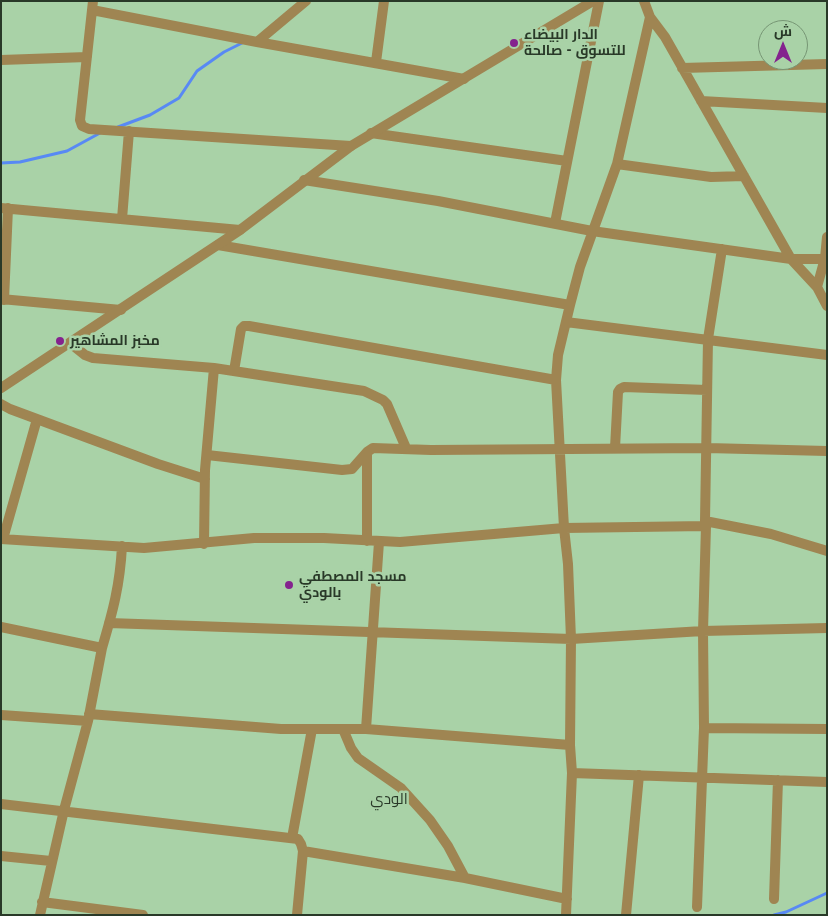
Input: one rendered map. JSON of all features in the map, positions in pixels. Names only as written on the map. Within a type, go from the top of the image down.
[{"type":"street","points":[[257,42],[306,1]]},
{"type":"street","points":[[376,62],[384,1]]},
{"type":"street","points":[[1,388],[240,230],[351,146],[592,1]]},
{"type":"street","points":[[555,223],[599,1]]},
{"type":"street","points":[[644,1],[650,17],[665,37],[791,259],[817,287],[827,306]]},
{"type":"street","points":[[351,146],[89,129],[82,126],[80,120],[93,5],[257,42],[464,79]]},
{"type":"street","points":[[566,915],[572,773],[570,745],[571,639],[568,564],[558,448],[556,380],[558,355],[570,305],[592,231],[616,164],[650,17]]},
{"type":"street","points":[[1,60],[86,57]]},
{"type":"street","points":[[682,68],[827,64]]},
{"type":"street","points":[[701,101],[827,108]]},
{"type":"street","points":[[122,219],[129,131]]},
{"type":"street","points":[[372,133],[567,161]]},
{"type":"street","points":[[616,164],[711,177],[744,176]]},
{"type":"street","points":[[304,180],[438,201],[592,231],[791,259],[826,258]]},
{"type":"street","points":[[121,310],[3,300],[5,208],[240,230]]},
{"type":"street","points":[[817,287],[826,258],[827,237]]},
{"type":"street","points":[[218,245],[570,305]]},
{"type":"street","points":[[696,907],[704,728],[703,631],[708,339],[722,249]]},
{"type":"street","points":[[566,322],[827,355]]},
{"type":"street","points":[[234,370],[241,330],[244,326],[249,326],[556,380]]},
{"type":"street","points":[[70,343],[84,355],[93,358],[234,370],[364,391],[383,400],[392,411],[406,448]]},
{"type":"street","points":[[204,544],[206,455],[214,368]]},
{"type":"street","points":[[1,380],[14,380]]},
{"type":"street","points":[[615,448],[618,392],[620,389],[624,387],[707,390]]},
{"type":"street","points":[[1,404],[158,464],[205,479]]},
{"type":"street","points":[[38,419],[2,539],[144,548],[254,538],[324,538],[400,542],[564,528],[706,524],[771,534],[827,551]]},
{"type":"street","points":[[206,455],[342,470],[352,469],[373,448],[432,450],[707,448],[827,451]]},
{"type":"street","points":[[367,452],[367,541]]},
{"type":"street","points":[[366,729],[379,542]]},
{"type":"street","points":[[40,915],[51,861],[89,718],[102,648],[117,597],[122,546]]},
{"type":"street","points":[[109,623],[571,639],[703,631],[827,628]]},
{"type":"street","points":[[1,627],[102,648]]},
{"type":"street","points":[[1,715],[281,729],[366,729],[570,745]]},
{"type":"street","points":[[704,728],[827,728]]},
{"type":"street","points":[[292,838],[312,729]]},
{"type":"street","points":[[343,729],[351,748],[358,758],[400,788],[430,820],[448,846],[465,878]]},
{"type":"street","points":[[572,773],[827,782]]},
{"type":"street","points":[[626,915],[638,775]]},
{"type":"street","points":[[774,900],[778,780]]},
{"type":"street","points":[[1,804],[298,839],[303,851],[298,915]]},
{"type":"street","points":[[303,851],[465,878],[567,899]]},
{"type":"street","points":[[1,856],[51,861]]},
{"type":"street","points":[[42,902],[143,915]]},
{"type":"waterway","points":[[118,127],[150,115],[179,98],[197,71],[224,52],[244,42]]},
{"type":"waterway","points":[[1,163],[20,162],[67,151],[100,133]]},
{"type":"waterway","points":[[774,915],[786,912],[827,893]]},
{"type":"place","name":"الدار البيضاء للتسوق - صالحة","points":[[514,43]]},
{"type":"place","name":"مخبز المشاهير","points":[[60,341]]},
{"type":"place","name":"مسجد المصطفي بالودي","points":[[289,585]]},
{"type":"district","name":"الودي","points":[[389,799]]}]
